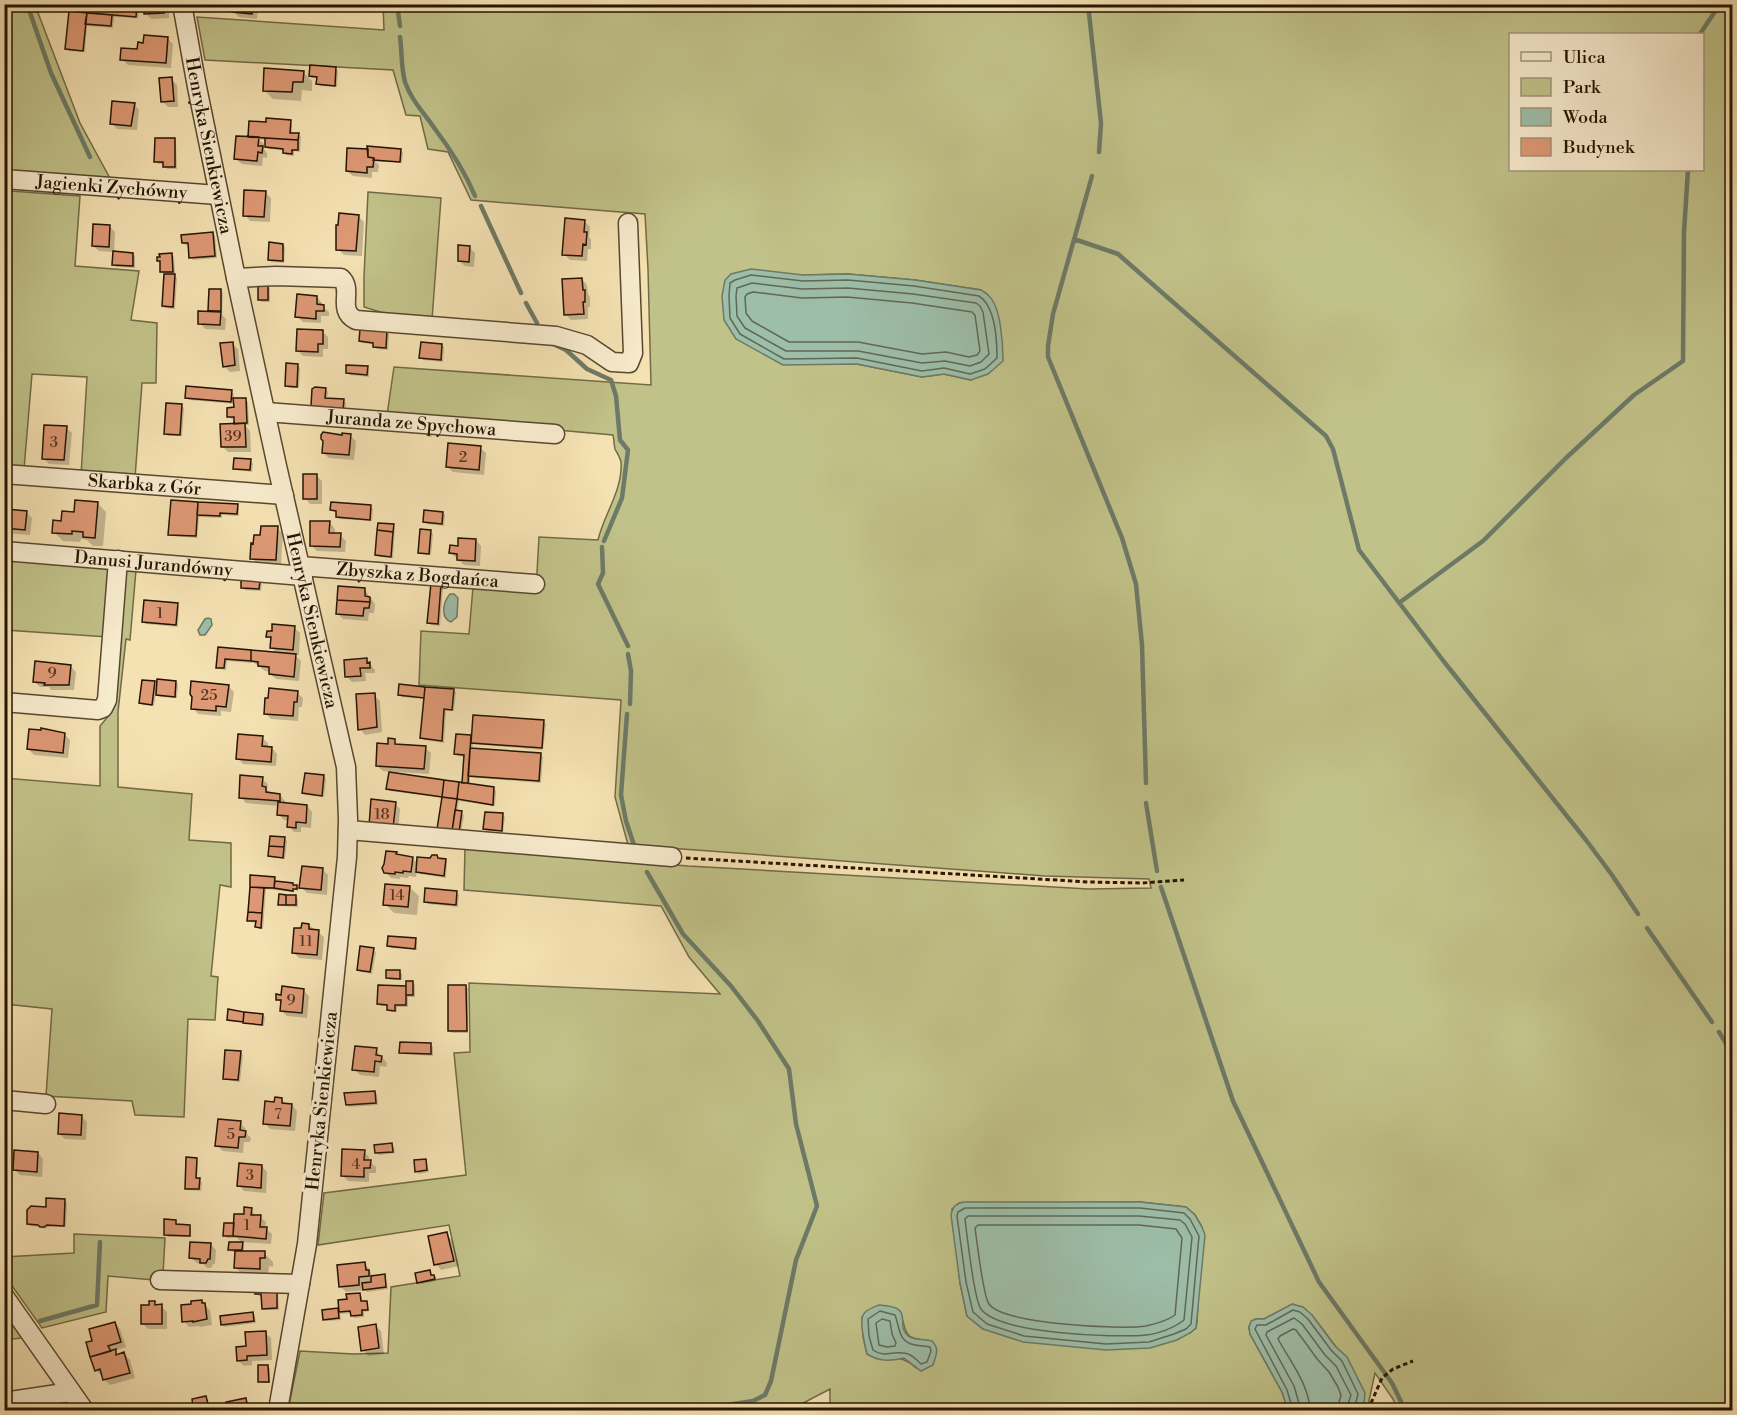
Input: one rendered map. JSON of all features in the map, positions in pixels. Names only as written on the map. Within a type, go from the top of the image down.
[{"type":"street","name":"Henryka Sienkiewicza","points":[[182,4],[218,195],[346,767],[348,830],[308,1244],[278,1410]]},
{"type":"street","name":"Jagienki Zychówny","points":[[4,180],[218,195]]},
{"type":"street","points":[[236,278],[276,276],[341,278],[345,281],[346,288],[345,307],[348,315],[356,320],[556,336],[587,345],[612,362],[629,363],[633,353],[628,223]]},
{"type":"street","name":"Juranda ze Spychowa","points":[[266,412],[555,434]]},
{"type":"street","name":"Skarbka z Gór","points":[[4,474],[284,495]]},
{"type":"street","name":"Danusi Jurandówny","points":[[4,551],[301,571]]},
{"type":"street","points":[[4,702],[98,710],[103,708],[107,699],[118,560]]},
{"type":"street","name":"Zbyszka z Bogdańca","points":[[301,571],[535,584]]},
{"type":"street","points":[[348,830],[672,857]]},
{"type":"street","points":[[4,1100],[46,1104]]},
{"type":"street","points":[[160,1280],[300,1284]]},
{"type":"street","points":[[4,1296],[84,1410]]},
{"type":"street","points":[[4,1402],[71,1392]]},
{"type":"path","points":[[672,857],[1089,882],[1142,883],[1184,880]]},
{"type":"path","points":[[1368,1410],[1382,1378],[1394,1369],[1413,1361]]},
{"type":"green space","points":[[383,4],[1732,5],[1732,1388],[1730,1410],[1398,1410],[1375,1373],[1368,1405],[1363,1410],[1359,1410],[1364,1401],[1339,1351],[1312,1315],[1293,1304],[1264,1319],[1252,1321],[1249,1327],[1250,1334],[1282,1392],[1288,1410],[830,1410],[830,1389],[790,1410],[394,1410],[393,1407],[373,1410],[288,1410],[300,1351],[388,1353],[391,1287],[460,1276],[449,1225],[318,1245],[324,1193],[466,1175],[454,1053],[470,1052],[469,983],[720,994],[689,957],[661,906],[464,890],[465,848],[688,866],[1088,889],[1151,888],[1149,879],[1045,876],[628,845],[615,797],[621,700],[419,685],[421,631],[469,634],[473,587],[536,591],[539,537],[598,540],[619,482],[621,462],[615,449],[613,435],[387,415],[394,367],[651,385],[645,214],[471,200],[448,152],[428,149],[420,116],[406,115],[393,70],[205,60],[197,17],[384,30]],"holes":[[[848,274],[915,280],[981,290],[971,380],[944,374],[922,377],[857,364],[833,364],[803,275]],[[1140,1202],[1186,1207],[1195,1215],[1202,1227],[1197,1322],[1196,1328],[1190,1333],[983,1329],[967,1316],[960,1283],[952,1209],[959,1203]],[[862,1317],[903,1321],[910,1336],[926,1340],[916,1368],[900,1358],[867,1354]]]},
{"type":"green space","points":[[4,5],[35,5],[80,123],[112,182],[5,172],[7,119],[4,118]]},
{"type":"green space","points":[[10,191],[80,196],[75,266],[139,271],[131,320],[157,323],[156,383],[142,383],[135,478],[81,475],[87,377],[32,374],[24,469],[5,468],[4,251]]},
{"type":"green space","points":[[368,192],[441,198],[432,320],[403,319],[364,307]]},
{"type":"green space","points":[[4,559],[111,568],[108,637],[5,630]]},
{"type":"green space","points":[[126,569],[136,570],[130,640],[126,639],[118,712],[118,787],[192,794],[189,840],[231,843],[231,887],[220,885],[211,976],[218,977],[215,1020],[188,1019],[184,1117],[135,1115],[132,1101],[46,1096],[52,1009],[5,1004],[4,778],[100,786],[100,726],[111,713]]},
{"type":"green space","points":[[74,1234],[165,1238],[163,1275],[154,1280],[108,1276],[106,1312],[42,1328],[5,1276],[4,1257],[74,1253]]},
{"type":"green space","points":[[5,1312],[22,1338],[5,1340]]},
{"type":"water","points":[[751,269],[803,275],[848,274],[915,280],[981,290],[993,301],[996,309],[1001,327],[1003,361],[988,374],[971,380],[944,374],[922,377],[857,364],[783,365],[736,339],[724,320],[722,296],[725,280],[731,274]]},
{"type":"water","points":[[450,594],[458,598],[457,617],[451,622],[444,613]]},
{"type":"water","points":[[208,618],[211,619],[212,625],[205,635],[200,635],[198,630]]},
{"type":"water","points":[[964,1202],[1140,1202],[1186,1207],[1195,1215],[1205,1235],[1196,1328],[1177,1340],[1150,1348],[1106,1350],[1023,1342],[983,1329],[967,1316],[960,1283],[951,1215],[955,1206]]},
{"type":"water","points":[[1292,1304],[1303,1307],[1312,1315],[1335,1346],[1347,1357],[1365,1393],[1364,1402],[1359,1410],[1288,1410],[1282,1392],[1250,1334],[1249,1327],[1251,1321],[1264,1319]]},
{"type":"water","points":[[879,1305],[898,1309],[901,1313],[904,1331],[908,1336],[932,1341],[937,1349],[933,1365],[921,1371],[904,1358],[885,1360],[867,1354],[862,1319],[866,1312]]},
{"type":"building","points":[[71,4],[89,4],[88,12],[71,10]]},
{"type":"building","points":[[91,4],[137,5],[136,17],[91,13]]},
{"type":"building","points":[[144,4],[164,4],[164,13],[144,14]]},
{"type":"building","points":[[233,4],[253,4],[252,14],[232,12]]},
{"type":"building","points":[[253,4],[265,4],[264,8],[253,7]]},
{"type":"building","points":[[69,11],[87,13],[83,51],[65,49]]},
{"type":"building","points":[[87,13],[112,15],[111,26],[85,24]]},
{"type":"building","points":[[144,35],[168,37],[166,63],[120,60],[121,48],[137,49],[138,42],[143,43]]},
{"type":"building","points":[[310,65],[336,67],[335,86],[316,84],[317,77],[309,76]]},
{"type":"building","points":[[264,68],[304,71],[303,82],[293,82],[292,92],[263,91]]},
{"type":"building","points":[[172,77],[174,101],[161,102],[159,78]]},
{"type":"building","points":[[112,101],[135,103],[131,126],[110,124]]},
{"type":"building","points":[[266,118],[291,120],[290,133],[299,133],[298,140],[248,137],[249,121],[266,122]]},
{"type":"building","points":[[236,136],[259,137],[258,146],[263,146],[262,153],[258,152],[257,161],[234,159]]},
{"type":"building","points":[[155,138],[175,138],[175,167],[163,167],[163,162],[154,162]]},
{"type":"building","points":[[265,138],[298,140],[298,150],[292,150],[292,154],[283,153],[283,149],[265,147]]},
{"type":"building","points":[[367,146],[401,149],[400,162],[373,160],[374,158],[368,157]]},
{"type":"building","points":[[347,148],[368,149],[368,157],[374,158],[373,167],[367,167],[367,173],[346,171]]},
{"type":"building","points":[[244,190],[266,191],[264,217],[243,216]]},
{"type":"building","points":[[339,213],[359,215],[356,251],[336,250],[336,225],[338,225]]},
{"type":"building","points":[[565,218],[585,220],[586,245],[583,244],[582,256],[562,255]]},
{"type":"building","points":[[93,224],[110,225],[109,247],[92,246]]},
{"type":"building","points":[[213,232],[215,256],[189,258],[188,243],[182,243],[181,235]]},
{"type":"building","points":[[269,242],[283,244],[283,261],[268,260]]},
{"type":"building","points":[[458,245],[470,246],[469,262],[458,261]]},
{"type":"building","points":[[113,251],[133,253],[133,266],[112,265]]},
{"type":"building","points":[[172,253],[173,272],[160,272],[160,261],[157,261],[157,257],[160,257],[159,254]]},
{"type":"building","points":[[164,274],[175,274],[173,307],[162,306]]},
{"type":"building","points":[[582,278],[583,290],[585,290],[584,314],[564,315],[562,279]]},
{"type":"building","points":[[258,285],[268,285],[268,300],[258,300]]},
{"type":"building","points":[[209,289],[221,289],[221,311],[208,311]]},
{"type":"building","points":[[297,294],[317,296],[317,304],[324,305],[324,311],[316,311],[316,319],[295,317]]},
{"type":"building","points":[[198,311],[221,312],[220,325],[198,324]]},
{"type":"building","points":[[297,329],[323,330],[323,344],[318,344],[318,352],[296,351]]},
{"type":"building","points":[[360,329],[387,330],[386,348],[373,347],[373,343],[359,341]]},
{"type":"building","points":[[233,342],[235,365],[223,367],[220,343]]},
{"type":"building","points":[[421,342],[442,344],[441,360],[419,358]]},
{"type":"building","points":[[286,363],[298,364],[297,387],[285,386]]},
{"type":"building","points":[[346,365],[368,366],[367,375],[346,373]]},
{"type":"building","points":[[186,386],[232,390],[231,402],[185,398]]},
{"type":"building","points":[[326,388],[325,398],[344,399],[343,410],[311,406],[312,389]]},
{"type":"building","points":[[233,398],[246,398],[247,423],[234,424],[234,417],[227,417],[227,408],[234,407]]},
{"type":"building","points":[[166,403],[182,404],[180,435],[164,434]]},
{"type":"building","points":[[245,423],[246,447],[221,447],[220,424]]},
{"type":"building","points":[[44,425],[67,426],[64,460],[42,459]]},
{"type":"building","points":[[323,432],[351,434],[349,455],[322,453],[321,435]]},
{"type":"building","points":[[448,443],[481,446],[479,470],[446,467]]},
{"type":"building","points":[[234,458],[251,459],[250,470],[233,469]]},
{"type":"building","points":[[303,474],[317,474],[317,499],[303,499]]},
{"type":"building","points":[[75,500],[98,502],[95,538],[83,537],[83,532],[52,533],[53,520],[61,521],[62,511],[74,512]]},
{"type":"building","points":[[171,500],[198,502],[196,536],[168,535]]},
{"type":"building","points":[[198,502],[238,504],[237,514],[197,515]]},
{"type":"building","points":[[331,502],[371,505],[370,520],[336,517],[336,511],[330,510]]},
{"type":"building","points":[[4,507],[27,511],[25,530],[4,528]]},
{"type":"building","points":[[424,510],[443,512],[442,524],[423,522]]},
{"type":"building","points":[[310,521],[330,521],[329,533],[341,533],[340,547],[310,546]]},
{"type":"building","points":[[378,523],[394,524],[393,532],[377,530]]},
{"type":"building","points":[[261,526],[278,526],[276,560],[250,559],[251,543],[253,544],[254,535],[260,535]]},
{"type":"building","points":[[420,529],[431,530],[429,554],[418,553]]},
{"type":"building","points":[[377,530],[393,532],[391,557],[375,555]]},
{"type":"building","points":[[458,538],[476,539],[475,561],[457,560],[457,554],[449,553],[450,545],[458,546]]},
{"type":"building","points":[[241,579],[260,581],[259,589],[241,588]]},
{"type":"building","points":[[431,583],[441,584],[438,624],[427,623]]},
{"type":"building","points":[[338,586],[365,588],[365,596],[370,597],[370,602],[337,600]]},
{"type":"building","points":[[144,600],[178,603],[176,625],[142,622]]},
{"type":"building","points":[[337,600],[370,602],[369,608],[364,608],[363,616],[336,614]]},
{"type":"building","points":[[272,624],[295,626],[293,650],[270,648],[271,637],[266,637],[267,631],[272,631]]},
{"type":"building","points":[[218,647],[251,650],[251,661],[225,659],[224,668],[216,668]]},
{"type":"building","points":[[251,650],[296,654],[294,677],[269,674],[269,667],[258,666],[258,662],[251,661]]},
{"type":"building","points":[[367,658],[370,668],[360,668],[361,676],[345,677],[344,660]]},
{"type":"building","points":[[35,661],[71,665],[69,685],[44,685],[45,683],[33,682]]},
{"type":"building","points":[[157,679],[176,681],[175,697],[156,695]]},
{"type":"building","points":[[142,680],[155,681],[152,705],[139,703]]},
{"type":"building","points":[[191,681],[229,685],[226,707],[216,706],[216,711],[191,709]]},
{"type":"building","points":[[399,684],[425,687],[424,698],[398,695]]},
{"type":"building","points":[[425,687],[454,689],[452,710],[444,709],[442,741],[420,738]]},
{"type":"building","points":[[269,688],[298,691],[293,716],[264,714],[265,698],[268,698]]},
{"type":"building","points":[[375,693],[377,727],[358,730],[356,694]]},
{"type":"building","points":[[473,715],[544,720],[542,748],[471,743]]},
{"type":"building","points":[[41,728],[65,733],[63,753],[27,749],[29,729],[41,730]]},
{"type":"building","points":[[238,734],[263,736],[262,746],[272,747],[271,762],[236,759]]},
{"type":"building","points":[[456,734],[471,735],[468,783],[462,783],[464,755],[454,754]]},
{"type":"building","points":[[388,738],[395,739],[395,744],[426,746],[424,769],[376,766],[377,743],[388,744]]},
{"type":"building","points":[[470,748],[541,753],[539,781],[468,776]]},
{"type":"building","points":[[389,772],[444,780],[442,797],[386,789]]},
{"type":"building","points":[[305,773],[324,775],[322,796],[302,793]]},
{"type":"building","points":[[240,775],[263,777],[262,786],[266,787],[266,792],[280,794],[280,801],[239,798]]},
{"type":"building","points":[[444,780],[459,782],[457,799],[442,797]]},
{"type":"building","points":[[459,782],[494,787],[493,805],[457,799]]},
{"type":"building","points":[[442,797],[457,799],[452,831],[437,829]]},
{"type":"building","points":[[371,799],[396,802],[393,828],[369,826]]},
{"type":"building","points":[[278,802],[307,805],[306,823],[296,822],[296,828],[287,827],[288,816],[277,815]]},
{"type":"building","points":[[455,810],[462,811],[459,832],[452,831]]},
{"type":"building","points":[[485,812],[503,813],[502,831],[483,829]]},
{"type":"building","points":[[270,836],[285,837],[284,847],[269,846]]},
{"type":"building","points":[[269,846],[284,847],[283,858],[268,856]]},
{"type":"building","points":[[386,851],[413,857],[411,872],[384,873],[382,868]]},
{"type":"building","points":[[432,855],[446,859],[444,876],[416,872],[417,857],[430,858]]},
{"type":"building","points":[[302,866],[323,868],[321,890],[299,888]]},
{"type":"building","points":[[250,875],[275,877],[274,888],[250,887]]},
{"type":"building","points":[[275,881],[293,883],[297,885],[297,889],[293,891],[274,888]]},
{"type":"building","points":[[385,884],[410,886],[408,907],[383,905]]},
{"type":"building","points":[[250,887],[264,888],[262,913],[248,912]]},
{"type":"building","points":[[425,888],[457,891],[456,905],[424,902]]},
{"type":"building","points":[[279,894],[286,895],[286,905],[278,905]]},
{"type":"building","points":[[286,895],[296,895],[296,905],[286,905]]},
{"type":"building","points":[[248,912],[262,913],[261,928],[255,927],[256,921],[247,921]]},
{"type":"building","points":[[302,923],[309,924],[309,929],[319,930],[317,955],[292,953],[294,928],[301,928]]},
{"type":"building","points":[[388,936],[416,938],[415,949],[387,946]]},
{"type":"building","points":[[360,946],[374,948],[370,972],[357,970]]},
{"type":"building","points":[[386,970],[400,970],[400,979],[386,978]]},
{"type":"building","points":[[406,981],[413,981],[413,995],[406,995]]},
{"type":"building","points":[[378,985],[406,986],[406,1005],[395,1005],[395,1011],[387,1010],[387,1005],[377,1004]]},
{"type":"building","points":[[448,985],[466,985],[467,1031],[448,1031]]},
{"type":"building","points":[[282,986],[304,989],[302,1013],[280,1011],[281,1000],[276,1000],[276,994],[281,995]]},
{"type":"building","points":[[228,1009],[244,1012],[243,1022],[227,1020]]},
{"type":"building","points":[[244,1012],[263,1014],[262,1025],[243,1023]]},
{"type":"building","points":[[400,1042],[431,1043],[431,1054],[399,1053]]},
{"type":"building","points":[[355,1046],[377,1048],[376,1055],[382,1056],[381,1062],[375,1061],[374,1072],[352,1070]]},
{"type":"building","points":[[225,1050],[241,1051],[238,1080],[223,1079]]},
{"type":"building","points":[[375,1091],[376,1103],[346,1105],[344,1093]]},
{"type":"building","points":[[275,1097],[282,1098],[282,1103],[292,1104],[290,1126],[263,1124],[265,1101],[274,1102]]},
{"type":"building","points":[[59,1113],[82,1115],[81,1135],[58,1134]]},
{"type":"building","points":[[218,1119],[241,1121],[240,1130],[246,1131],[245,1137],[239,1137],[238,1148],[215,1146]]},
{"type":"building","points":[[392,1143],[393,1152],[375,1153],[374,1145]]},
{"type":"building","points":[[342,1149],[365,1150],[364,1160],[371,1160],[370,1168],[364,1168],[364,1177],[341,1176]]},
{"type":"building","points":[[14,1150],[38,1152],[37,1172],[13,1170]]},
{"type":"building","points":[[186,1157],[197,1158],[196,1178],[200,1178],[199,1189],[185,1189]]},
{"type":"building","points":[[426,1159],[427,1170],[415,1172],[414,1160]]},
{"type":"building","points":[[239,1163],[262,1165],[261,1188],[237,1186]]},
{"type":"building","points":[[46,1198],[65,1199],[64,1226],[40,1227],[27,1224],[27,1210],[31,1206],[46,1207]]},
{"type":"building","points":[[244,1207],[252,1208],[251,1215],[261,1215],[260,1227],[267,1227],[266,1239],[233,1236],[234,1214],[244,1214]]},
{"type":"building","points":[[164,1219],[176,1220],[176,1224],[190,1225],[190,1236],[164,1235]]},
{"type":"building","points":[[224,1223],[234,1223],[233,1236],[223,1236]]},
{"type":"building","points":[[447,1232],[454,1261],[434,1265],[428,1236]]},
{"type":"building","points":[[190,1242],[211,1243],[210,1259],[206,1263],[200,1263],[200,1259],[189,1258]]},
{"type":"building","points":[[229,1242],[243,1242],[242,1250],[228,1250]]},
{"type":"building","points":[[235,1251],[265,1251],[265,1258],[260,1258],[260,1269],[234,1268]]},
{"type":"building","points":[[365,1262],[369,1276],[359,1277],[359,1285],[339,1287],[337,1265]]},
{"type":"building","points":[[430,1270],[435,1279],[417,1283],[415,1273]]},
{"type":"building","points":[[385,1274],[386,1287],[363,1290],[362,1283],[371,1282],[371,1276]]},
{"type":"building","points":[[255,1289],[277,1289],[277,1308],[262,1309],[261,1294],[255,1294]]},
{"type":"building","points":[[360,1293],[361,1301],[367,1301],[368,1310],[362,1310],[362,1315],[351,1316],[350,1311],[339,1312],[338,1300],[347,1299],[346,1294]]},
{"type":"building","points":[[202,1300],[202,1303],[205,1303],[207,1319],[182,1322],[181,1305]]},
{"type":"building","points":[[149,1301],[155,1301],[155,1305],[162,1304],[162,1324],[141,1324],[141,1305],[149,1305]]},
{"type":"building","points":[[338,1308],[339,1318],[323,1320],[322,1310]]},
{"type":"building","points":[[253,1312],[254,1321],[221,1325],[220,1316]]},
{"type":"building","points":[[115,1322],[121,1342],[108,1346],[111,1351],[90,1357],[86,1342],[92,1341],[89,1329]]},
{"type":"building","points":[[376,1324],[379,1348],[361,1351],[358,1327]]},
{"type":"building","points":[[266,1331],[267,1355],[247,1356],[247,1360],[237,1361],[236,1347],[246,1346],[245,1332]]},
{"type":"building","points":[[116,1349],[116,1355],[124,1352],[130,1373],[103,1380],[100,1369],[95,1371],[90,1357]]},
{"type":"building","points":[[258,1365],[268,1365],[269,1382],[258,1382]]},
{"type":"building","points":[[206,1396],[208,1404],[193,1407],[192,1399]]},
{"type":"building","points":[[246,1398],[248,1410],[220,1410],[227,1409],[226,1402]]},
{"type":"building","points":[[149,1404],[151,1410],[128,1410]]},
{"type":"waterway","points":[[27,4],[51,73],[90,157]]},
{"type":"waterway","points":[[397,4],[400,26]]},
{"type":"waterway","points":[[1088,4],[1101,123],[1099,152]]},
{"type":"waterway","points":[[1701,33],[1720,4]]},
{"type":"waterway","points":[[400,37],[403,71],[408,89],[414,101],[447,145],[475,196]]},
{"type":"waterway","points":[[1399,603],[1483,541],[1566,458],[1634,395],[1683,361],[1684,232],[1688,171]]},
{"type":"waterway","points":[[1092,176],[1053,314],[1048,357],[1122,538],[1136,584],[1142,645],[1146,783]]},
{"type":"waterway","points":[[481,206],[521,293]]},
{"type":"waterway","points":[[1074,239],[1118,254],[1326,436],[1333,449],[1359,550],[1445,663],[1586,840],[1638,914]]},
{"type":"waterway","points":[[526,303],[537,323]]},
{"type":"waterway","points":[[551,343],[566,350],[587,369],[611,380],[616,396],[620,440],[628,450],[622,498],[604,541]]},
{"type":"waterway","points":[[602,547],[603,573],[598,584],[628,646]]},
{"type":"waterway","points":[[628,654],[631,671],[630,704]]},
{"type":"waterway","points":[[627,714],[621,795],[634,845]]},
{"type":"waterway","points":[[1146,803],[1157,871]]},
{"type":"waterway","points":[[647,872],[683,934],[731,986],[758,1021],[789,1069],[796,1124],[817,1206],[796,1260],[771,1381],[765,1395],[753,1401],[707,1410]]},
{"type":"waterway","points":[[1161,887],[1233,1101],[1319,1282],[1392,1383],[1405,1410]]},
{"type":"waterway","points":[[1647,928],[1712,1022]]},
{"type":"waterway","points":[[1719,1032],[1732,1053]]},
{"type":"waterway","points":[[40,1321],[97,1305],[100,1242]]}]
